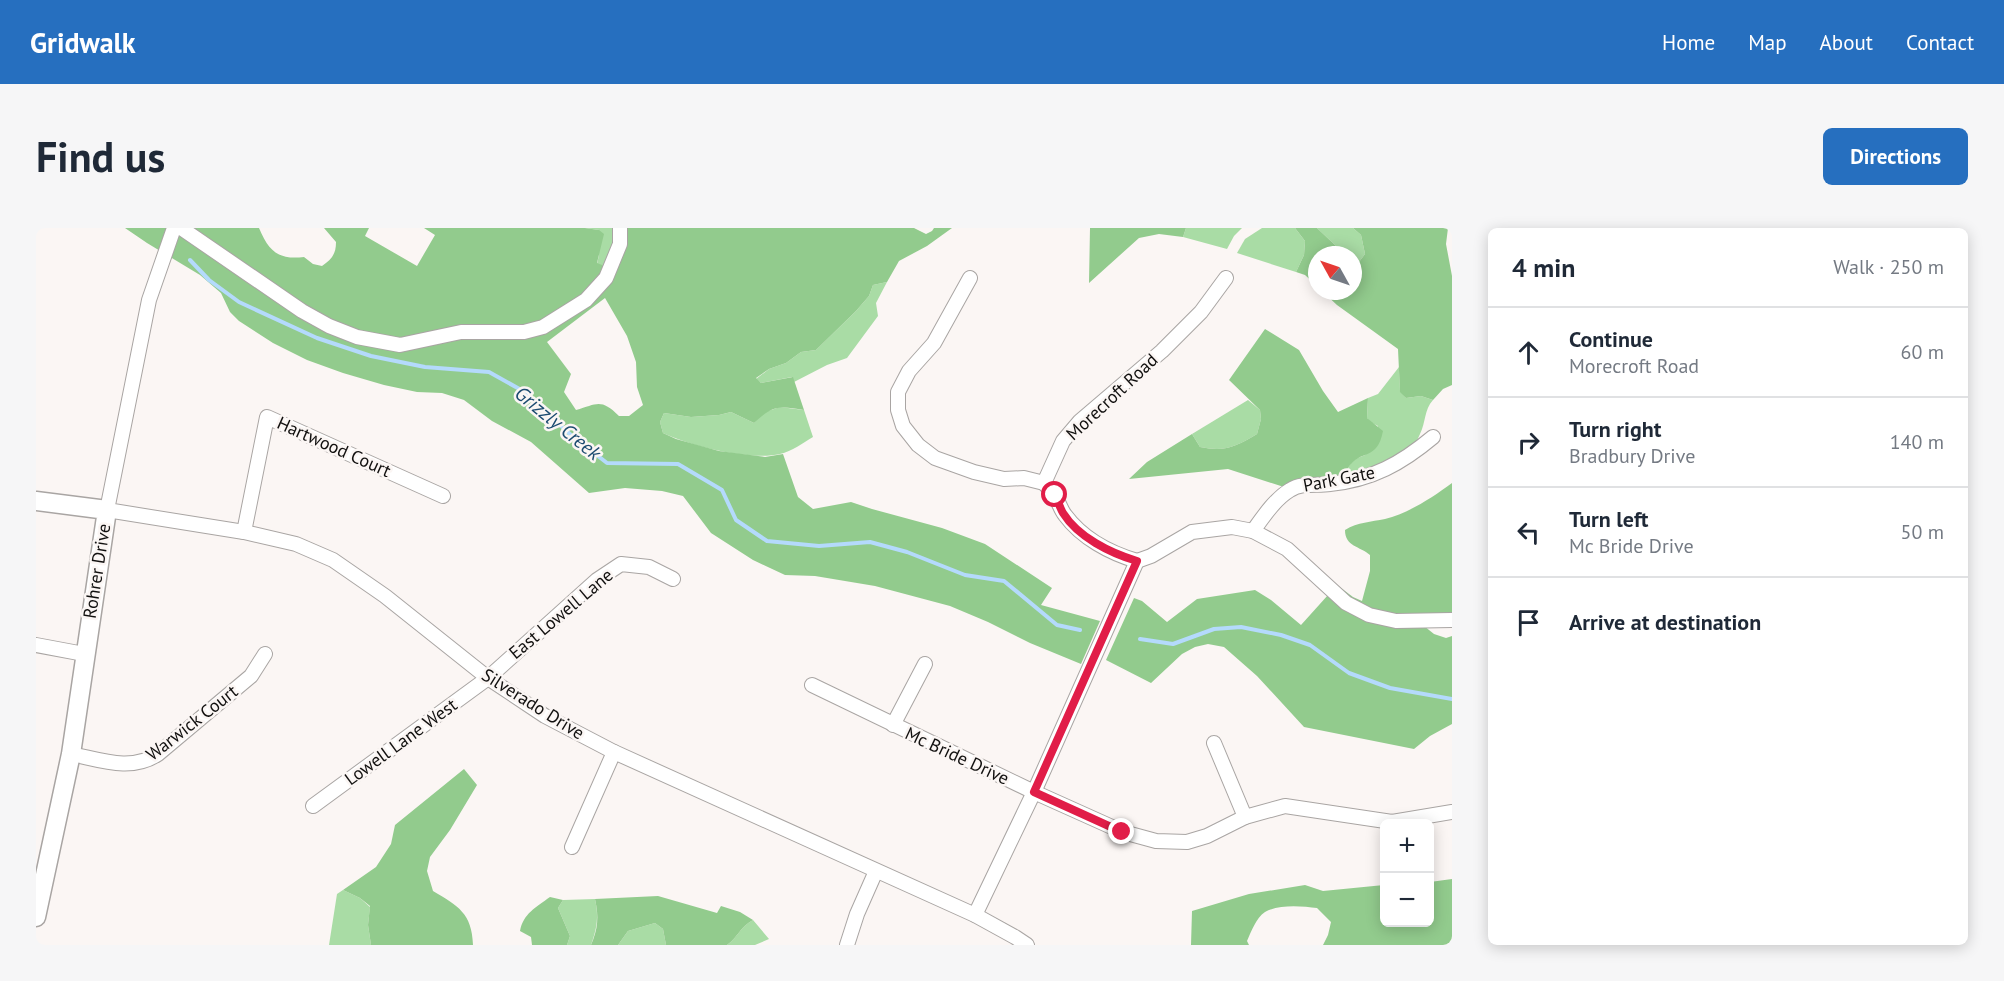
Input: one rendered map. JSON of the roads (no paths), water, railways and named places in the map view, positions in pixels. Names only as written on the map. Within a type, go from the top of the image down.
[{"type":"street","name":"Rohrer Drive","points":[[36,917],[71,754],[106,510],[149,300],[174,228]]},
{"type":"street","points":[[181,228],[293,305],[329,326],[357,337],[400,345],[461,332],[524,332],[543,327],[586,300],[606,278],[620,244],[621,228]]},
{"type":"street","points":[[970,278],[934,343],[909,371],[898,392],[898,410],[903,426],[918,446],[935,458],[974,472],[1004,479],[1024,478],[1044,483],[1055,495],[1063,513],[1073,525],[1118,556],[1137,561],[1151,556],[1192,532],[1232,527],[1253,531],[1287,549],[1346,603],[1369,615],[1396,621],[1452,620]]},
{"type":"street","name":"Morecroft Road","points":[[1044,483],[1063,441],[1080,422],[1162,351],[1201,312],[1226,278]]},
{"type":"street","name":"Hartwood Court","points":[[244,532],[267,417],[443,496]]},
{"type":"street","name":"Park Gate","points":[[1253,531],[1264,515],[1290,490],[1305,485],[1331,484],[1368,476],[1408,458],[1433,437]]},
{"type":"street","name":"Silverado Drive","points":[[36,501],[244,532],[296,544],[333,560],[385,596],[488,678],[545,716],[614,752],[975,915],[1027,945]]},
{"type":"street","points":[[975,915],[1034,792],[1137,561]]},
{"type":"street","name":"East Lowell Lane","points":[[488,678],[597,580],[621,564],[649,567],[673,579]]},
{"type":"street","points":[[36,645],[84,654]]},
{"type":"street","name":"Warwick Court","points":[[71,754],[116,763],[137,764],[147,761],[251,676],[265,654]]},
{"type":"street","points":[[893,725],[926,664]]},
{"type":"street","name":"Lowell Lane West","points":[[313,806],[488,678]]},
{"type":"street","name":"Mc Bride Drive","points":[[812,685],[1122,832],[1156,841],[1187,842],[1207,836],[1245,817],[1285,807],[1392,822],[1452,812]]},
{"type":"street","points":[[1214,743],[1245,817]]},
{"type":"street","points":[[572,847],[614,752]]},
{"type":"street","points":[[847,945],[857,914],[876,871]]},
{"type":"waterway","name":"Grizzly Creek","points":[[190,260],[209,280],[239,302],[317,338],[371,356],[425,367],[489,372],[523,391],[571,435],[607,463],[678,464],[722,490],[736,520],[767,541],[819,546],[870,542],[907,552],[965,575],[1004,581],[1057,625],[1080,630]]},
{"type":"waterway","name":"Grizzly Creek","points":[[1140,639],[1173,644],[1214,629],[1241,627],[1281,635],[1310,645],[1349,673],[1390,688],[1452,699]]}]
